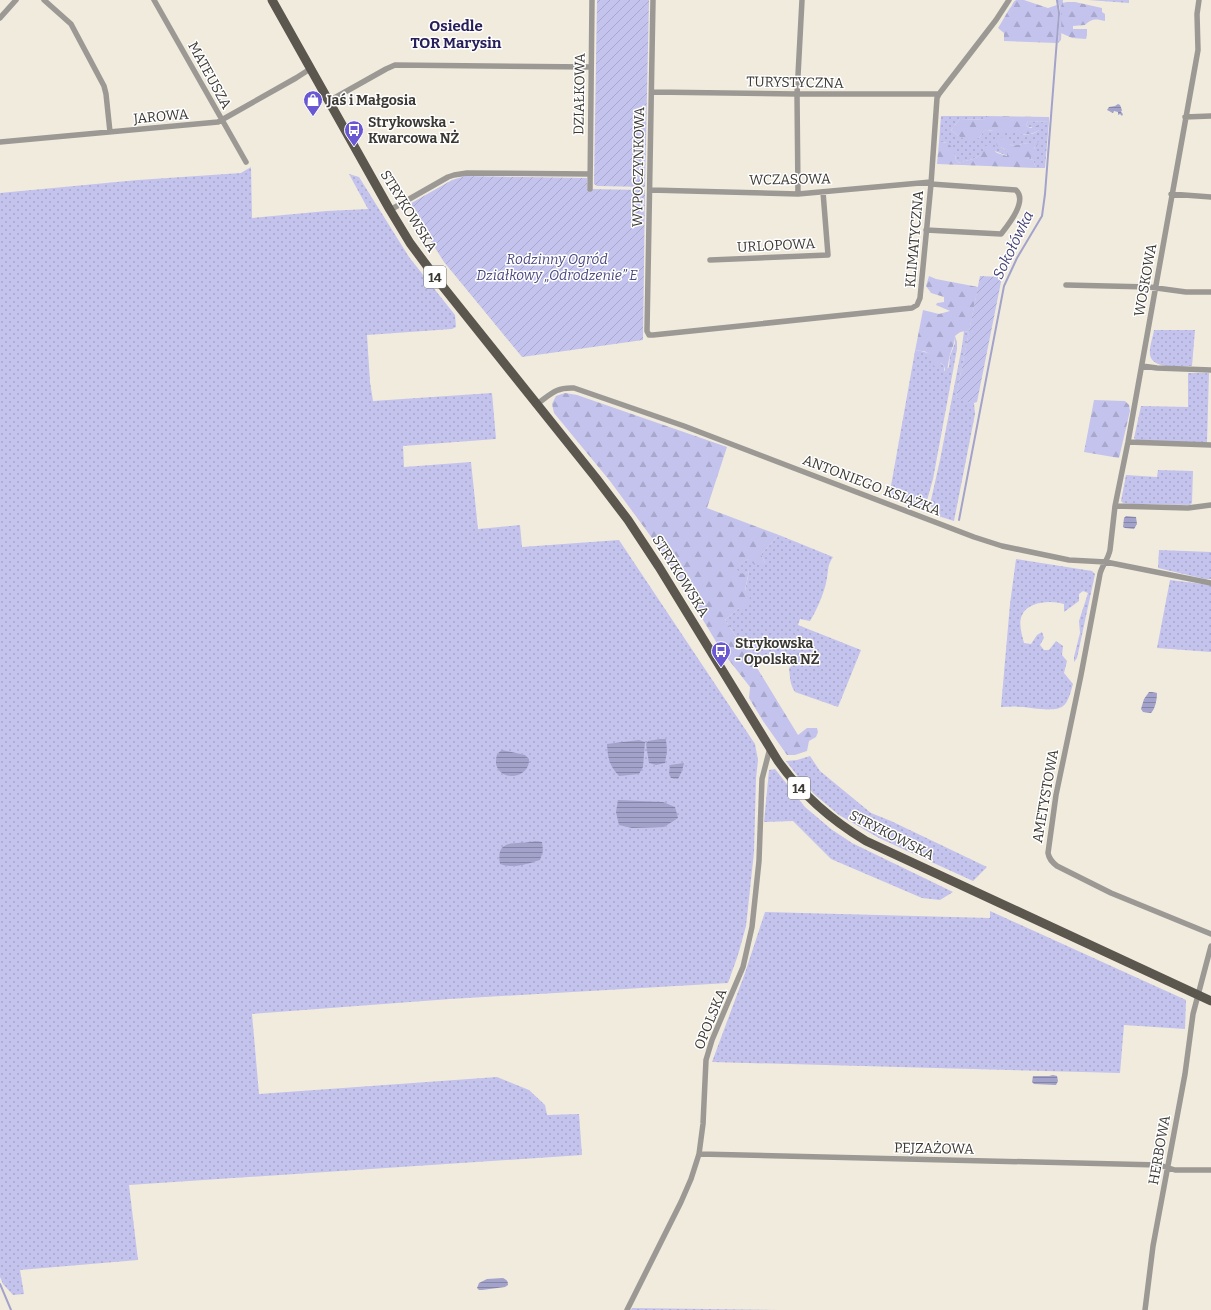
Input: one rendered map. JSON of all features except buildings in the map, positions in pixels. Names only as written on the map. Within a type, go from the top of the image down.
[{"type":"main road","name":"STRYKOWSKA","points":[[272,0],[328,102],[410,243],[436,278],[596,478],[640,538],[787,774],[810,800],[834,820],[884,849],[1211,1001]]},
{"type":"street","points":[[0,18],[16,0]]},
{"type":"street","points":[[44,0],[71,24],[104,86],[110,132]]},
{"type":"street","name":"MATEUSZA","points":[[154,0],[246,162]]},
{"type":"street","name":"DZIAŁKOWA","points":[[590,189],[592,0]]},
{"type":"street","name":"WYPOCZYNKOWA","points":[[649,334],[646,331],[653,0]]},
{"type":"street","points":[[798,194],[797,94],[802,0]]},
{"type":"street","name":"WOSKOWA","points":[[1106,562],[1110,550],[1115,506],[1142,366],[1198,50],[1197,14],[1199,0]]},
{"type":"street","name":"KLIMATYCZNA","points":[[649,334],[653,335],[712,330],[915,306],[919,302],[920,298],[937,102],[939,94],[996,20],[1007,1]]},
{"type":"street","points":[[328,102],[386,69],[395,66],[591,67]]},
{"type":"street","name":"JAROWA","points":[[0,142],[214,123],[222,121],[310,69]]},
{"type":"street","name":"TURYSTYCZNA","points":[[652,92],[939,94]]},
{"type":"street","points":[[1185,117],[1211,116]]},
{"type":"street","points":[[390,210],[454,175],[467,173],[590,174]]},
{"type":"street","name":"WCZASOWA","points":[[650,190],[798,194],[931,183],[1016,190],[1020,197],[1020,205],[1001,234],[926,230]]},
{"type":"street","name":"URLOPOWA","points":[[710,260],[828,255],[823,192]]},
{"type":"street","points":[[1172,194],[1211,197]]},
{"type":"street","points":[[1066,284],[1156,288],[1186,292],[1211,292]]},
{"type":"street","points":[[1142,366],[1211,370]]},
{"type":"street","name":"ANTONIEGO KSIĄŻKA","points":[[537,404],[555,391],[564,388],[574,388],[684,426],[974,537],[1002,546],[1069,560],[1106,562],[1211,582]]},
{"type":"street","points":[[1128,442],[1211,445]]},
{"type":"street","points":[[1115,506],[1188,508],[1211,505]]},
{"type":"street","name":"AMETYSTOWA","points":[[1106,562],[1101,569],[1059,780],[1048,848],[1049,858],[1052,863],[1057,866],[1111,894],[1211,934]]},
{"type":"street","name":"OPOLSKA","points":[[627,1310],[681,1202],[691,1179],[699,1154],[703,1124],[706,1060],[712,1040],[743,967],[752,927],[759,861],[762,779],[770,747]]},
{"type":"street","name":"HERBOWA","points":[[1144,1310],[1153,1246],[1185,1074],[1193,1014],[1211,946]]},
{"type":"street","name":"PEJZAŻOWA","points":[[699,1154],[1159,1165],[1175,1170],[1211,1170]]},
{"type":"green space","points":[[597,0],[649,0],[645,187],[597,186],[594,184]]},
{"type":"green space","points":[[1016,0],[1024,0],[1048,8],[1057,5],[1058,13],[1056,43],[1004,41],[1004,33],[998,28]]},
{"type":"green space","points":[[1058,0],[1063,0],[1061,40],[1058,43],[1060,9]]},
{"type":"green space","points":[[1088,0],[1129,0],[1129,3]]},
{"type":"green space","points":[[1075,2],[1102,8],[1102,12],[1105,14],[1105,21],[1094,20],[1085,25],[1073,26],[1073,29],[1087,29],[1086,39],[1072,38],[1061,33],[1062,3]]},
{"type":"green space","points":[[941,116],[986,116],[986,120],[960,119],[951,130],[960,137],[979,138],[984,131],[1004,129],[1026,135],[1039,130],[1039,127],[1028,127],[1026,125],[1028,121],[1049,122],[1045,168],[1036,168],[1033,160],[1027,158],[1039,142],[1013,146],[1010,144],[998,146],[1006,150],[1008,156],[984,147],[983,155],[959,163],[945,142],[939,142]]},
{"type":"green space","points":[[986,116],[1049,117],[1049,122],[1028,121],[1026,125],[1028,127],[1031,128],[1035,125],[1039,127],[1039,130],[1031,134],[1018,134],[1005,129],[1002,132],[988,130],[984,131],[979,138],[972,141],[960,137],[951,130],[960,119],[986,120]]},
{"type":"green space","points":[[1002,137],[1008,139],[1010,144],[1013,146],[1039,141],[1037,146],[1034,148],[1036,155],[1027,158],[1033,160],[1036,168],[937,164],[939,142],[949,144],[951,146],[956,160],[959,163],[982,155],[984,147],[988,145],[997,153],[1007,156],[1006,150],[997,146],[996,142]]},
{"type":"green space","points":[[251,167],[252,218],[368,209],[349,174],[359,177],[409,257],[455,315],[456,327],[452,329],[367,335],[370,382],[373,401],[492,393],[496,439],[403,446],[404,467],[471,462],[478,529],[520,525],[522,547],[619,540],[755,744],[758,760],[754,852],[746,926],[728,983],[450,999],[252,1014],[259,1094],[497,1077],[529,1090],[545,1105],[547,1115],[579,1114],[582,1155],[129,1185],[138,1260],[20,1270],[24,1294],[13,1295],[3,1284],[0,1277],[0,193],[138,180],[241,173]]},
{"type":"green space","name":"Rodzinny Ogród Działkowy „Odrodzenie” E","points":[[465,176],[587,178],[587,189],[645,190],[643,340],[522,357],[444,262],[408,205],[452,180]]},
{"type":"green space","points":[[929,276],[936,279],[978,287],[969,332],[961,332],[955,336],[946,374],[944,366],[941,363],[936,367],[934,366],[932,358],[929,354],[923,351],[915,351],[923,310],[939,314],[950,311],[936,305],[937,303],[944,302],[944,297],[931,293],[926,286]]},
{"type":"green space","points":[[980,276],[1002,277],[977,402],[972,403],[956,397]]},
{"type":"green space","points":[[1154,330],[1195,330],[1192,366],[1168,366],[1156,363],[1152,360],[1150,352]]},
{"type":"green space","points":[[964,331],[969,332],[956,397],[967,402],[974,403],[975,414],[954,521],[935,515],[931,506],[931,500]]},
{"type":"green space","points":[[955,336],[957,349],[933,479],[926,504],[913,507],[889,497],[915,351],[928,353],[944,366],[944,371],[949,367],[950,356],[955,343]]},
{"type":"green space","points":[[1188,373],[1209,373],[1207,442],[1136,440],[1134,438],[1141,406],[1188,407]]},
{"type":"green space","points":[[565,393],[577,395],[727,447],[707,508],[779,535],[761,554],[765,563],[755,565],[748,559],[735,568],[742,574],[749,571],[745,590],[750,593],[749,608],[739,608],[725,620],[737,638],[747,642],[750,645],[754,663],[798,735],[807,728],[817,728],[818,732],[816,737],[809,741],[807,751],[795,755],[787,755],[749,698],[750,687],[721,650],[663,553],[610,481],[554,413],[552,404],[556,396]]},
{"type":"green space","points":[[1094,400],[1125,401],[1129,405],[1130,411],[1119,458],[1084,452]]},
{"type":"green space","points":[[1158,470],[1193,471],[1192,503],[1190,505],[1132,504],[1123,503],[1121,501],[1126,475],[1157,477]]},
{"type":"green space","points":[[779,535],[833,557],[829,565],[824,589],[810,621],[800,619],[798,625],[861,650],[838,707],[795,692],[791,684],[789,668],[794,664],[785,663],[770,655],[763,655],[754,663],[750,645],[747,642],[737,638],[725,620],[739,608],[749,608],[749,602],[745,591],[749,571],[742,574],[734,568],[748,559],[765,563],[761,554]]},
{"type":"green space","points":[[1159,550],[1211,552],[1211,579],[1205,579],[1158,568]]},
{"type":"green space","points":[[1016,559],[1092,571],[1095,574],[1077,658],[1074,662],[1080,633],[1079,621],[1088,593],[1083,591],[1079,594],[1079,601],[1064,612],[1064,604],[1047,602],[1035,604],[1029,607],[1025,610],[1021,618],[1020,622],[1024,643],[1031,644],[1037,635],[1042,632],[1044,638],[1040,645],[1044,650],[1049,650],[1056,641],[1063,646],[1062,655],[1067,661],[1064,673],[1073,684],[1067,702],[1059,708],[1001,707],[1010,604]]},
{"type":"green space","points":[[1170,580],[1211,585],[1211,652],[1157,648]]},
{"type":"green space","points":[[810,756],[820,771],[871,813],[987,867],[973,881],[879,838],[839,815],[814,794],[786,761],[797,760]]},
{"type":"green space","points":[[775,769],[805,807],[831,829],[852,843],[953,892],[940,900],[922,898],[831,859],[793,821],[764,822],[769,770]]},
{"type":"green space","points":[[990,911],[1186,1000],[1185,1029],[1124,1025],[1120,1073],[712,1062],[745,973],[765,912],[990,918]]},
{"type":"green space","points":[[632,1308],[780,1310],[631,1310]]},
{"type":"shaded area","points":[[1118,104],[1122,110],[1122,116],[1120,114],[1118,115],[1118,112],[1114,111],[1113,113],[1107,110],[1109,107]]},
{"type":"shaded area","points":[[1126,516],[1136,517],[1137,524],[1134,529],[1123,527],[1124,518]]},
{"type":"shaded area","points":[[1149,692],[1157,693],[1156,704],[1151,713],[1143,712],[1141,709],[1144,699]]},
{"type":"shaded area","points":[[666,739],[667,751],[665,763],[656,765],[649,763],[646,744],[648,741]]},
{"type":"shaded area","points":[[639,740],[645,742],[643,767],[639,774],[619,776],[610,762],[607,744]]},
{"type":"shaded area","points":[[502,750],[525,755],[529,759],[526,770],[512,776],[502,773],[498,769],[496,762],[497,754]]},
{"type":"shaded area","points":[[684,763],[678,779],[671,778],[669,774],[670,765]]},
{"type":"shaded area","points":[[618,800],[663,802],[675,807],[678,818],[664,827],[632,828],[619,825],[616,812]]},
{"type":"shaded area","points":[[535,841],[542,842],[543,851],[540,860],[515,866],[500,864],[499,855],[501,849],[505,846]]},
{"type":"shaded area","points":[[1033,1076],[1057,1076],[1058,1081],[1056,1085],[1034,1084],[1032,1082]]},
{"type":"shaded area","points":[[503,1278],[508,1282],[508,1285],[505,1287],[482,1290],[477,1288],[479,1283],[487,1279]]},
{"type":"waterway","name":"Sokołówka","points":[[959,520],[1004,286],[1017,258],[1042,216],[1059,13],[1057,0]]},
{"type":"waterway","points":[[0,1284],[11,1310]]},
{"type":"place","name":"Jaś i Małgosia","points":[[313,117]]},
{"type":"place","name":"Strykowska - Kwarcowa NŻ","points":[[354,147]]},
{"type":"place","name":"Strykowska - Opolska NŻ","points":[[721,668]]},
{"type":"district","name":"Osiedle TOR Marysin","points":[[456,34]]}]
